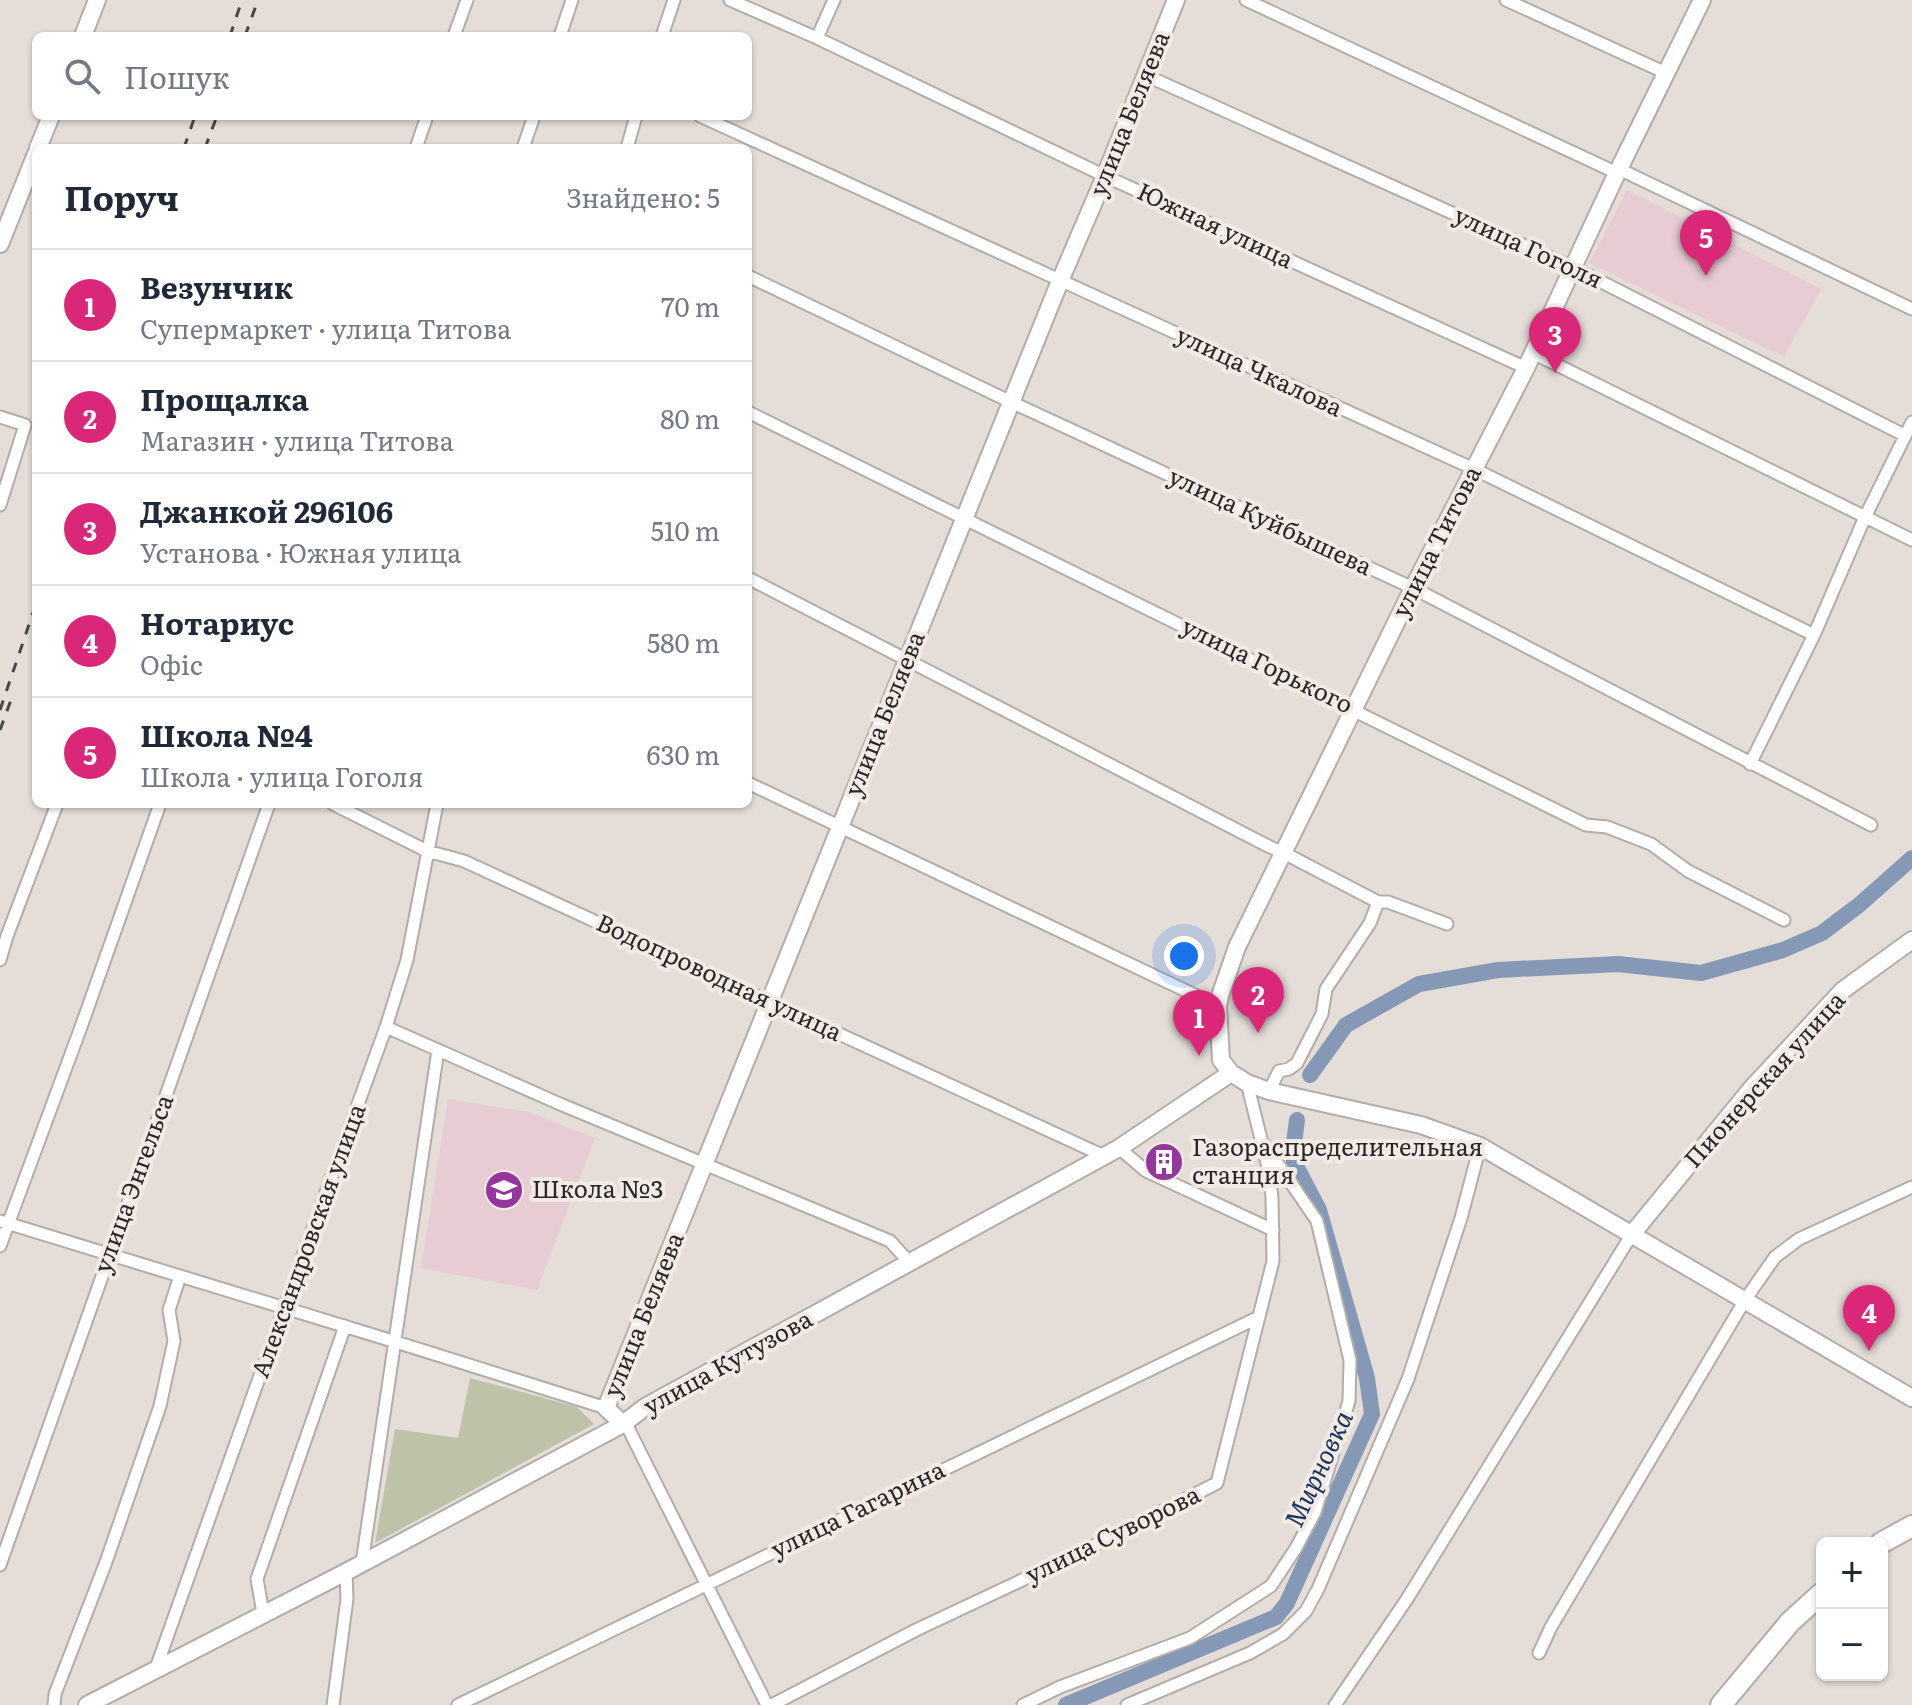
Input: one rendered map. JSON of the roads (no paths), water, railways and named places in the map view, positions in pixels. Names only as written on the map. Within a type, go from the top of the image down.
[{"type":"highway","points":[[1888,1539],[1912,1526]]},
{"type":"highway","points":[[1721,1705],[1790,1622],[1816,1598]]},
{"type":"main road","points":[[85,32],[97,0]]},
{"type":"main road","name":"улица Беляева","points":[[624,1423],[606,1408],[964,517],[1176,0]]},
{"type":"main road","name":"улица Титова","points":[[1231,1073],[1221,1060],[1218,1006],[1237,947],[1413,588],[1530,360],[1702,0]]},
{"type":"main road","points":[[40,144],[49,120]]},
{"type":"main road","points":[[0,244],[32,164]]},
{"type":"main road","name":"Пионерская улица","points":[[1632,1234],[1751,1089],[1843,990],[1912,940]]},
{"type":"main road","points":[[1231,1073],[1269,1091],[1421,1125],[1480,1146],[1912,1398]]},
{"type":"main road","name":"улица Кутузова","points":[[87,1705],[105,1701],[263,1613],[624,1423],[645,1407],[1112,1152],[1231,1073]]},
{"type":"street","points":[[455,32],[467,0]]},
{"type":"street","points":[[561,32],[572,0]]},
{"type":"street","points":[[663,32],[674,0]]},
{"type":"street","name":"Южная улица","points":[[730,0],[817,38],[1105,176],[1530,360],[1912,540]]},
{"type":"street","points":[[817,38],[834,0]]},
{"type":"street","points":[[1246,0],[1912,309]]},
{"type":"street","points":[[1506,0],[1666,73]]},
{"type":"street","name":"улица Гоголя","points":[[1145,75],[1572,267],[1904,435]]},
{"type":"street","points":[[417,144],[426,120]]},
{"type":"street","points":[[524,144],[533,120]]},
{"type":"street","points":[[628,144],[635,120]]},
{"type":"street","name":"улица Чкалова","points":[[709,120],[1474,469],[1814,635]]},
{"type":"street","name":"улица Куйбышева","points":[[752,278],[1413,588],[1871,825]]},
{"type":"street","name":"улица Горького","points":[[752,414],[1586,825],[1607,827],[1651,844],[1688,871],[1784,920]]},
{"type":"street","points":[[0,417],[25,425],[0,505]]},
{"type":"street","points":[[1750,764],[1814,635],[1865,517],[1912,422]]},
{"type":"street","points":[[752,580],[1378,902],[1388,902],[1447,924]]},
{"type":"street","points":[[752,785],[1218,1006]]},
{"type":"street","points":[[0,960],[55,808]]},
{"type":"street","points":[[0,1246],[4,1223],[81,1027],[159,808]]},
{"type":"street","name":"улица Энгельса","points":[[0,1565],[268,808]]},
{"type":"street","name":"Водопроводная улица","points":[[341,808],[427,851],[464,861],[1112,1152],[1273,1230]]},
{"type":"street","name":"Александровская улица","points":[[155,1671],[386,1027],[407,960],[436,808]]},
{"type":"street","points":[[1269,1091],[1279,1071],[1297,1063],[1322,1014],[1326,989],[1370,923],[1378,902]]},
{"type":"street","points":[[386,1027],[560,1104],[890,1241],[910,1263]]},
{"type":"street","points":[[362,1563],[438,1050]]},
{"type":"street","name":"улица Суворова","points":[[770,1705],[1217,1483],[1273,1261],[1272,1197],[1247,1083]]},
{"type":"street","points":[[1023,1705],[1060,1687],[1190,1638],[1271,1586],[1315,1512],[1349,1401],[1350,1360],[1317,1221],[1261,1137]]},
{"type":"street","points":[[1127,1705],[1250,1653],[1283,1634],[1306,1611],[1408,1379],[1461,1218],[1480,1146]]},
{"type":"street","points":[[1539,1653],[1551,1627],[1745,1300],[1775,1257],[1799,1239],[1912,1187]]},
{"type":"street","points":[[4,1223],[606,1408]]},
{"type":"street","points":[[1335,1705],[1407,1599],[1632,1234]]},
{"type":"street","points":[[54,1705],[55,1694],[106,1562],[160,1406],[174,1341],[169,1310],[180,1276]]},
{"type":"street","name":"улица Гагарина","points":[[458,1705],[1259,1317]]},
{"type":"street","points":[[263,1613],[257,1579],[345,1326]]},
{"type":"street","points":[[624,1423],[770,1705]]},
{"type":"street","points":[[333,1705],[347,1599],[346,1572]]},
{"type":"waterway","name":"Мирновка","points":[[1310,1075],[1346,1025],[1419,984],[1498,970],[1618,964],[1701,973],[1783,950],[1822,933],[1912,858]]},
{"type":"waterway","name":"Мирновка","points":[[1066,1705],[1276,1617],[1287,1603],[1372,1414],[1367,1378],[1319,1210],[1294,1162],[1297,1120]]},
{"type":"railway","points":[[231,32],[242,0]]},
{"type":"railway","points":[[246,32],[258,0]]},
{"type":"railway","points":[[185,144],[194,120]]},
{"type":"railway","points":[[206,144],[216,120]]},
{"type":"railway","points":[[0,710],[32,616]]},
{"type":"railway","points":[[0,730],[11,700]]},
{"type":"place","name":"Школа №4","points":[[1706,276]]},
{"type":"place","name":"Джанкой 296106","points":[[1555,373]]},
{"type":"place","name":"Прощалка","points":[[1258,1033]]},
{"type":"place","name":"Везунчик","points":[[1199,1056]]},
{"type":"place","name":"Газораспределительная станция","points":[[1164,1162]]},
{"type":"place","name":"Школа №3","points":[[504,1190]]},
{"type":"place","name":"Нотариус","points":[[1869,1351]]}]
